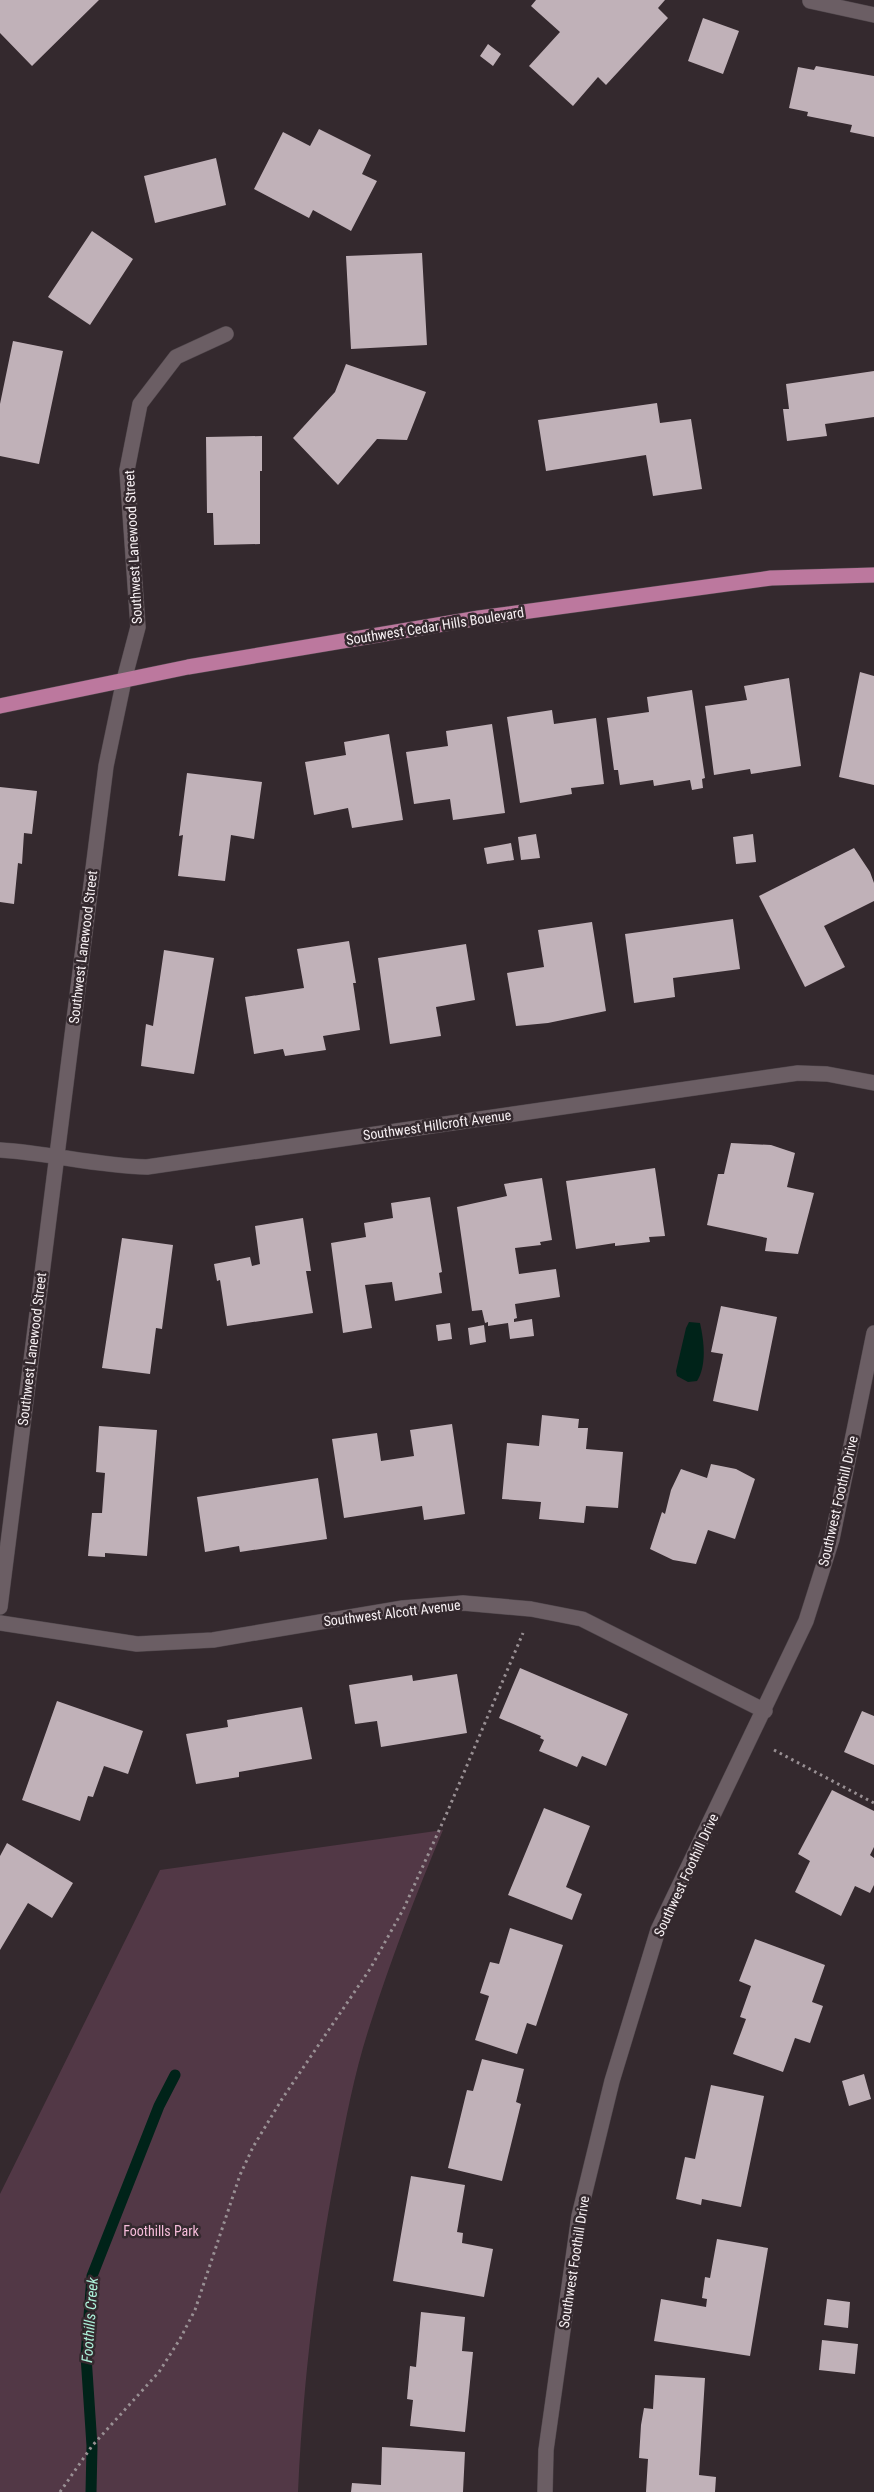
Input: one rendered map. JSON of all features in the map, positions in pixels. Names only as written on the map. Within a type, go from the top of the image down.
[{"type":"main road","name":"Southwest Cedar Hills Boulevard","points":[[0,706],[188,667],[479,618],[771,578],[874,575]]},
{"type":"street","points":[[810,1],[874,15]]},
{"type":"street","name":"Southwest Lanewood Street","points":[[0,1607],[106,766],[124,680],[138,627],[127,470],[140,404],[176,357],[226,334]]},
{"type":"street","name":"Southwest Hillcroft Avenue","points":[[0,1150],[56,1156],[114,1166],[147,1167],[798,1073],[826,1074],[874,1083]]},
{"type":"street","name":"Southwest Foothill Drive","points":[[545,2492],[546,2450],[579,2216],[612,2081],[658,1930],[765,1711],[806,1622],[832,1539],[874,1333]]},
{"type":"street","name":"Southwest Alcott Avenue","points":[[0,1623],[137,1644],[213,1640],[403,1608],[463,1602],[531,1609],[582,1619],[765,1711]]},
{"type":"path","points":[[60,2492],[92,2446],[159,2372],[180,2339],[195,2310],[240,2175],[253,2147],[282,2099],[370,1969],[404,1908],[514,1658],[531,1609]]},
{"type":"path","points":[[752,1738],[874,1803]]},
{"type":"green space","name":"Foothills Park","points":[[443,1830],[386,1976],[351,2094],[329,2206],[317,2287],[303,2410],[298,2492],[0,2492],[0,2194],[160,1870]]},
{"type":"shaded area","points":[[689,1322],[700,1323],[704,1353],[702,1368],[697,1381],[688,1382],[677,1376],[676,1371]]},
{"type":"building","points":[[0,0],[99,0],[32,66],[0,33]]},
{"type":"building","points":[[536,0],[665,0],[658,8],[668,18],[606,85],[598,77],[573,106],[529,66],[560,32],[531,6]]},
{"type":"building","points":[[703,18],[739,31],[723,74],[688,61]]},
{"type":"building","points":[[488,44],[501,54],[493,66],[480,56]]},
{"type":"building","points":[[816,66],[874,76],[874,137],[850,132],[852,125],[807,116],[808,112],[789,108],[798,67],[814,70]]},
{"type":"building","points":[[319,129],[371,155],[362,174],[377,181],[351,231],[313,210],[309,218],[254,189],[283,132],[310,146]]},
{"type":"building","points":[[216,158],[226,205],[155,223],[144,176]]},
{"type":"building","points":[[92,231],[133,259],[90,325],[48,297]]},
{"type":"building","points":[[422,253],[427,345],[351,349],[346,256]]},
{"type":"building","points":[[13,341],[63,351],[39,464],[0,456],[0,404]]},
{"type":"building","points":[[346,364],[426,392],[407,440],[377,439],[338,485],[293,438],[335,392]]},
{"type":"building","points":[[874,371],[874,417],[825,424],[827,436],[787,441],[783,409],[789,409],[786,384]]},
{"type":"building","points":[[657,403],[660,423],[691,419],[702,489],[653,496],[646,455],[546,471],[538,420]]},
{"type":"building","points":[[262,436],[260,544],[214,545],[213,513],[207,513],[206,437]]},
{"type":"building","points":[[860,672],[874,676],[874,785],[839,777]]},
{"type":"building","points":[[789,678],[801,766],[751,774],[750,769],[714,775],[705,706],[747,700],[744,686]]},
{"type":"building","points":[[692,690],[705,778],[702,779],[703,788],[692,790],[690,780],[654,786],[653,780],[620,785],[618,770],[614,770],[607,718],[649,712],[647,697]]},
{"type":"building","points":[[552,710],[554,724],[596,718],[604,784],[571,788],[572,794],[520,803],[507,717]]},
{"type":"building","points":[[492,724],[505,813],[453,820],[450,799],[414,804],[406,752],[448,746],[446,731]]},
{"type":"building","points":[[389,734],[403,820],[352,828],[348,808],[314,815],[305,762],[346,755],[344,742]]},
{"type":"building","points":[[187,773],[262,782],[254,839],[231,835],[225,881],[178,876],[183,835],[179,836]]},
{"type":"building","points":[[0,787],[37,791],[32,834],[24,833],[22,864],[18,863],[14,904],[0,902]]},
{"type":"building","points":[[536,834],[540,858],[521,860],[518,837]]},
{"type":"building","points":[[753,834],[756,862],[736,864],[733,837]]},
{"type":"building","points":[[511,843],[514,860],[487,864],[484,848]]},
{"type":"building","points":[[854,848],[870,872],[874,883],[874,901],[824,926],[845,967],[805,987],[759,896]]},
{"type":"building","points":[[733,919],[740,969],[673,978],[675,997],[634,1003],[625,934]]},
{"type":"building","points":[[592,922],[606,1011],[548,1023],[516,1026],[507,973],[544,967],[538,930]]},
{"type":"building","points":[[349,941],[356,983],[353,983],[360,1030],[323,1036],[326,1050],[285,1056],[283,1049],[254,1054],[245,997],[304,988],[297,949]]},
{"type":"building","points":[[466,944],[475,1000],[436,1007],[441,1036],[390,1044],[378,958]]},
{"type":"building","points":[[164,950],[214,958],[194,1074],[141,1066],[146,1024],[153,1026]]},
{"type":"building","points":[[731,1143],[771,1145],[795,1153],[787,1187],[814,1193],[798,1254],[765,1251],[767,1238],[707,1225],[718,1174],[724,1174]]},
{"type":"building","points":[[655,1168],[665,1236],[649,1237],[650,1242],[615,1246],[615,1243],[576,1249],[566,1181]]},
{"type":"building","points":[[542,1178],[552,1240],[540,1242],[541,1245],[515,1248],[519,1274],[556,1269],[560,1297],[515,1304],[517,1318],[514,1319],[514,1322],[532,1319],[534,1336],[510,1339],[508,1323],[488,1326],[488,1322],[485,1323],[482,1310],[472,1311],[457,1207],[507,1196],[504,1184]]},
{"type":"building","points":[[430,1197],[442,1272],[439,1273],[442,1293],[395,1301],[392,1282],[365,1285],[372,1328],[343,1333],[331,1243],[366,1237],[364,1223],[393,1218],[391,1203]]},
{"type":"building","points":[[303,1218],[311,1271],[306,1271],[313,1313],[227,1326],[220,1280],[217,1281],[214,1264],[250,1257],[252,1266],[260,1264],[255,1226]]},
{"type":"building","points":[[122,1238],[173,1245],[162,1329],[156,1328],[150,1374],[102,1368]]},
{"type":"building","points":[[721,1306],[777,1317],[758,1411],[713,1401],[723,1354],[711,1352]]},
{"type":"building","points":[[450,1323],[452,1339],[438,1341],[436,1325]]},
{"type":"building","points":[[484,1325],[486,1342],[470,1345],[468,1328]]},
{"type":"building","points":[[542,1415],[579,1419],[578,1428],[588,1428],[586,1449],[623,1452],[618,1508],[586,1506],[584,1523],[539,1519],[541,1502],[502,1499],[507,1443],[539,1446]]},
{"type":"building","points":[[452,1424],[465,1514],[424,1520],[422,1506],[344,1518],[332,1439],[377,1433],[381,1461],[414,1456],[410,1430]]},
{"type":"building","points":[[99,1426],[157,1430],[147,1556],[105,1553],[105,1557],[88,1556],[92,1513],[102,1513],[105,1473],[96,1472]]},
{"type":"building","points":[[711,1464],[736,1469],[755,1479],[735,1539],[708,1530],[696,1564],[673,1560],[650,1549],[662,1512],[665,1514],[671,1490],[681,1469],[707,1478]]},
{"type":"building","points":[[318,1478],[327,1539],[240,1552],[239,1546],[205,1552],[197,1497]]},
{"type":"building","points":[[520,1668],[628,1714],[606,1766],[582,1756],[577,1767],[539,1751],[544,1740],[540,1738],[541,1736],[499,1718]]},
{"type":"building","points":[[457,1674],[467,1733],[381,1747],[377,1721],[355,1724],[349,1685],[412,1675],[413,1681]]},
{"type":"building","points":[[57,1701],[143,1731],[128,1774],[104,1766],[93,1797],[88,1796],[80,1821],[22,1800]]},
{"type":"building","points":[[302,1707],[312,1759],[239,1772],[239,1777],[196,1784],[186,1734],[228,1727],[227,1720]]},
{"type":"building","points":[[862,1711],[874,1716],[874,1765],[844,1752]]},
{"type":"building","points":[[832,1790],[874,1811],[874,1847],[870,1855],[874,1858],[874,1885],[870,1893],[855,1886],[841,1916],[795,1892],[810,1861],[798,1854]]},
{"type":"building","points":[[544,1808],[590,1826],[566,1887],[582,1894],[572,1920],[508,1895]]},
{"type":"building","points":[[7,1843],[73,1883],[52,1918],[28,1903],[0,1950],[0,1856]]},
{"type":"building","points":[[510,1928],[563,1945],[536,2026],[527,2023],[517,2054],[475,2040],[489,1996],[480,1993],[490,1962],[499,1964]]},
{"type":"building","points":[[755,1939],[825,1965],[812,2002],[823,2006],[810,2043],[795,2038],[783,2072],[733,2054],[746,2019],[740,2017],[751,1986],[739,1981]]},
{"type":"building","points":[[482,2059],[524,2069],[516,2102],[521,2104],[502,2181],[448,2168],[467,2090],[473,2091]]},
{"type":"building","points":[[864,2074],[871,2099],[849,2106],[842,2081]]},
{"type":"building","points":[[711,2085],[764,2096],[741,2207],[702,2199],[701,2205],[676,2199],[685,2157],[695,2159]]},
{"type":"building","points":[[411,2176],[465,2185],[457,2232],[463,2233],[462,2243],[493,2249],[484,2297],[393,2281]]},
{"type":"building","points":[[717,2239],[768,2248],[750,2356],[654,2341],[661,2299],[706,2307],[707,2299],[702,2298],[705,2277],[710,2278]]},
{"type":"building","points":[[827,2299],[850,2302],[848,2328],[824,2325]]},
{"type":"building","points":[[421,2312],[465,2317],[462,2351],[473,2352],[465,2432],[410,2426],[413,2400],[407,2399],[410,2366],[416,2367]]},
{"type":"building","points":[[822,2340],[858,2344],[855,2374],[819,2370]]},
{"type":"building","points":[[655,2375],[705,2378],[699,2475],[716,2477],[715,2492],[646,2492],[648,2459],[639,2458],[641,2425],[644,2408],[653,2409]]},
{"type":"building","points":[[382,2447],[465,2452],[463,2492],[351,2492],[352,2483],[381,2485]]},
{"type":"waterway","name":"Foothills Creek","points":[[91,2492],[92,2446],[86,2356],[92,2276],[159,2106],[175,2075]]}]
